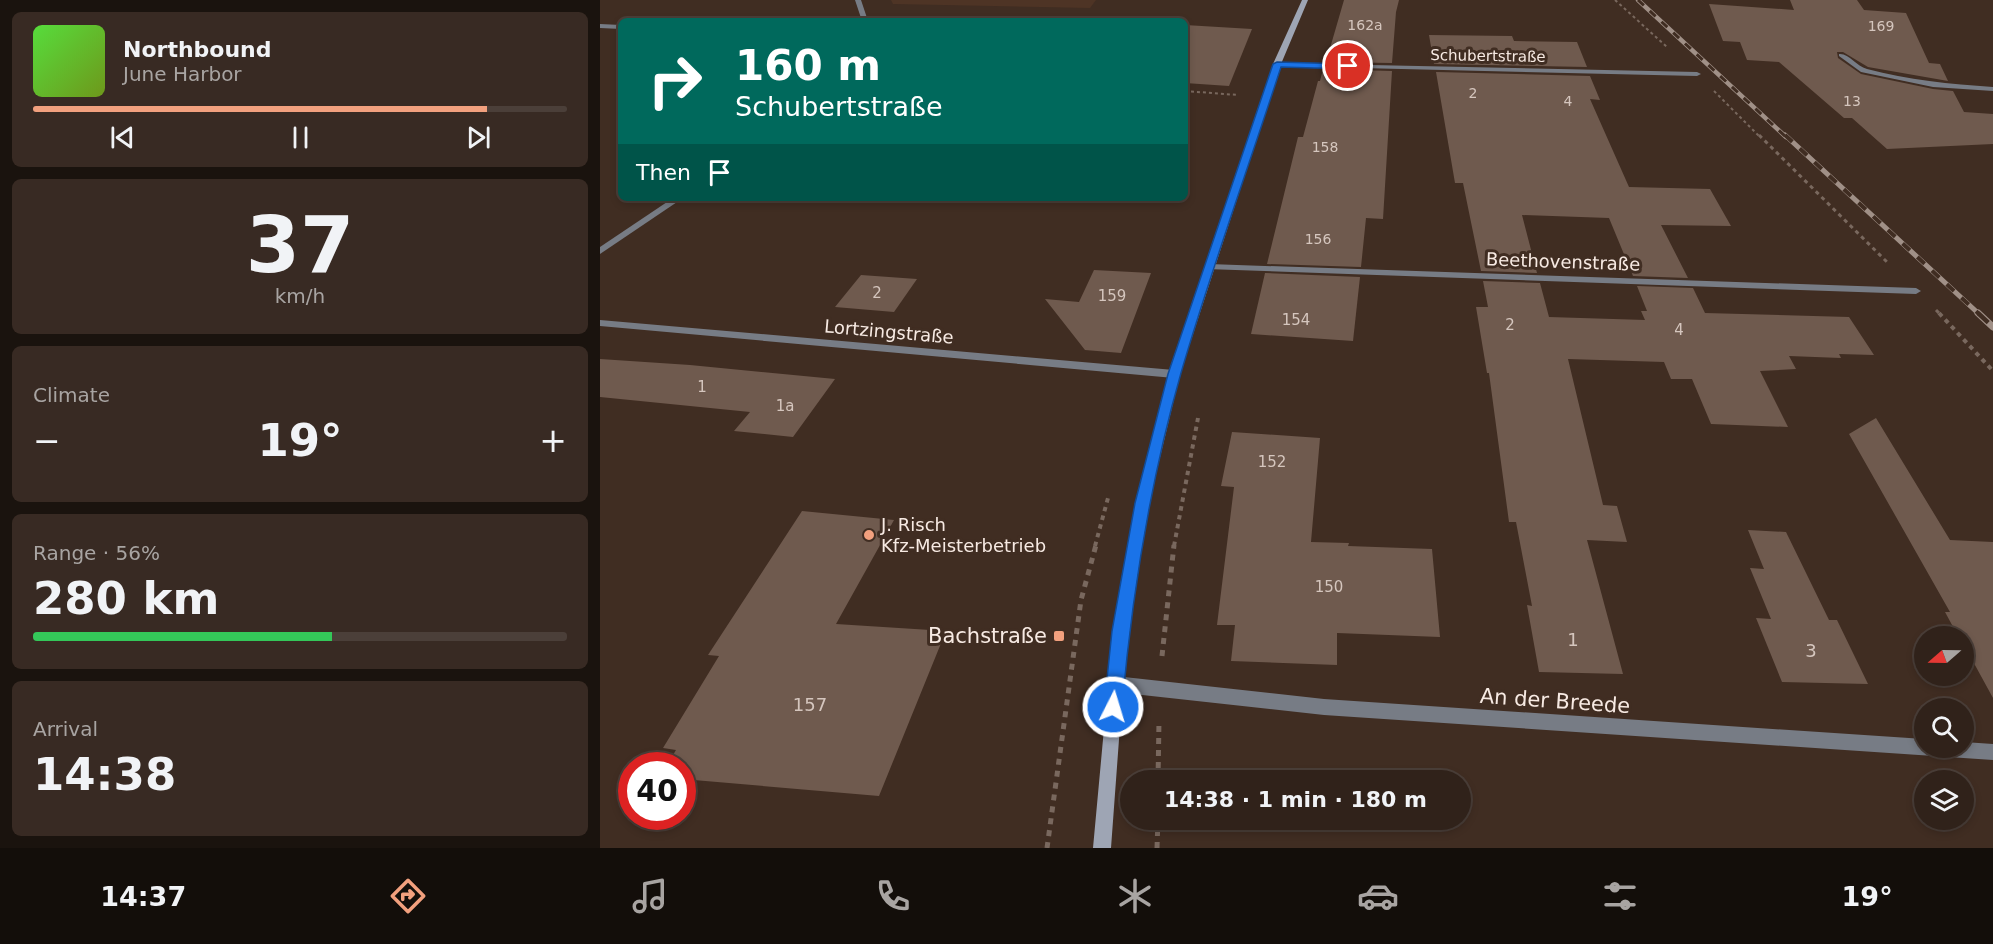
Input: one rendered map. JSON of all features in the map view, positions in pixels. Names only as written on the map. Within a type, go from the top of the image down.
[{"type":"street","points":[[858,0],[864,18]]},
{"type":"street","points":[[1101,848],[1120,631],[1142,503],[1174,374],[1277,64],[1305,0]]},
{"type":"street","points":[[600,26],[618,27]]},
{"type":"street","points":[[1841,55],[1861,70],[1934,85],[1993,90]]},
{"type":"street","name":"Schubertstraße","points":[[1277,64],[1697,74]]},
{"type":"street","points":[[600,251],[675,201]]},
{"type":"street","name":"Beethovenstraße","points":[[1209,267],[1917,291]]},
{"type":"street","name":"Lortzingstraße","points":[[600,322],[1174,374]]},
{"type":"street","name":"An der Breede","points":[[1115,684],[1159,687],[1324,707],[1993,752]]},
{"type":"path","points":[[1615,0],[1697,74],[1917,291],[1993,371]]},
{"type":"path","points":[[1158,770],[1159,687],[1174,542],[1198,416]]},
{"type":"path","points":[[1157,848],[1158,830]]},
{"type":"shaded area","points":[[891,0],[1096,0],[1090,8],[893,4]]},
{"type":"building","points":[[1344,0],[1399,0],[1392,63],[1326,62]]},
{"type":"building","points":[[1790,0],[1857,0],[1864,10],[1906,13],[1929,63],[1940,64],[1948,81],[1868,67],[1843,52],[1837,52],[1838,58],[1861,74],[1953,91],[1964,112],[1993,114],[1993,144],[1887,149],[1852,118],[1844,118],[1779,62],[1747,60],[1740,42],[1723,41],[1709,4],[1794,10]]},
{"type":"building","points":[[1188,25],[1252,29],[1229,86],[1188,83]]},
{"type":"building","points":[[1429,35],[1512,36],[1514,41],[1577,42],[1587,67],[1434,64]]},
{"type":"building","points":[[1323,69],[1392,71],[1383,219],[1366,218],[1361,267],[1267,264],[1298,137],[1303,137]]},
{"type":"building","points":[[1436,72],[1590,76],[1600,100],[1590,99],[1629,187],[1710,189],[1731,226],[1661,225],[1688,278],[1633,276],[1609,218],[1522,215],[1537,273],[1481,271],[1463,183],[1455,183]]},
{"type":"building","points":[[1094,270],[1151,273],[1121,353],[1085,350],[1045,299],[1079,302]]},
{"type":"building","points":[[1265,273],[1360,277],[1353,341],[1251,334]]},
{"type":"building","points":[[861,275],[917,279],[894,312],[835,307]]},
{"type":"building","points":[[1483,281],[1540,283],[1549,317],[1645,320],[1641,311],[1647,311],[1637,286],[1693,288],[1705,313],[1849,317],[1874,355],[1839,354],[1841,358],[1789,356],[1796,369],[1760,371],[1788,427],[1711,424],[1692,379],[1671,379],[1664,362],[1568,359],[1603,505],[1617,506],[1627,542],[1587,540],[1623,674],[1539,672],[1527,605],[1532,606],[1516,522],[1509,522],[1489,373],[1487,373],[1476,307],[1488,307]]},
{"type":"building","points":[[600,359],[835,379],[793,437],[734,431],[750,412],[600,397]]},
{"type":"building","points":[[1876,418],[1950,540],[1993,542],[1993,698],[1974,663],[1974,626],[1953,626],[1945,612],[1950,612],[1849,434]]},
{"type":"building","points":[[1232,432],[1320,438],[1311,542],[1349,543],[1348,546],[1432,549],[1440,637],[1337,633],[1337,665],[1231,661],[1235,625],[1217,625],[1234,487],[1221,486]]},
{"type":"building","points":[[802,511],[894,520],[836,624],[946,631],[879,796],[696,780],[696,752],[675,752],[676,750],[663,748],[719,656],[708,655]]},
{"type":"building","points":[[1748,530],[1786,532],[1829,620],[1837,620],[1868,684],[1782,682],[1756,618],[1771,619],[1750,568],[1764,569]]},
{"type":"railway","points":[[1638,0],[1786,137]]},
{"type":"railway","points":[[1785,135],[1979,314]]},
{"type":"railway","points":[[1978,313],[1993,327]]},
{"type":"place","name":"J. Risch Kfz-Meisterbetrieb","points":[[869,535]]},
{"type":"place","name":"Bachstraße","points":[[1059,636]]},
{"type":"route","points":[[1113,707],[1120,631],[1142,503],[1174,374],[1277,64],[1348,66]]}]
